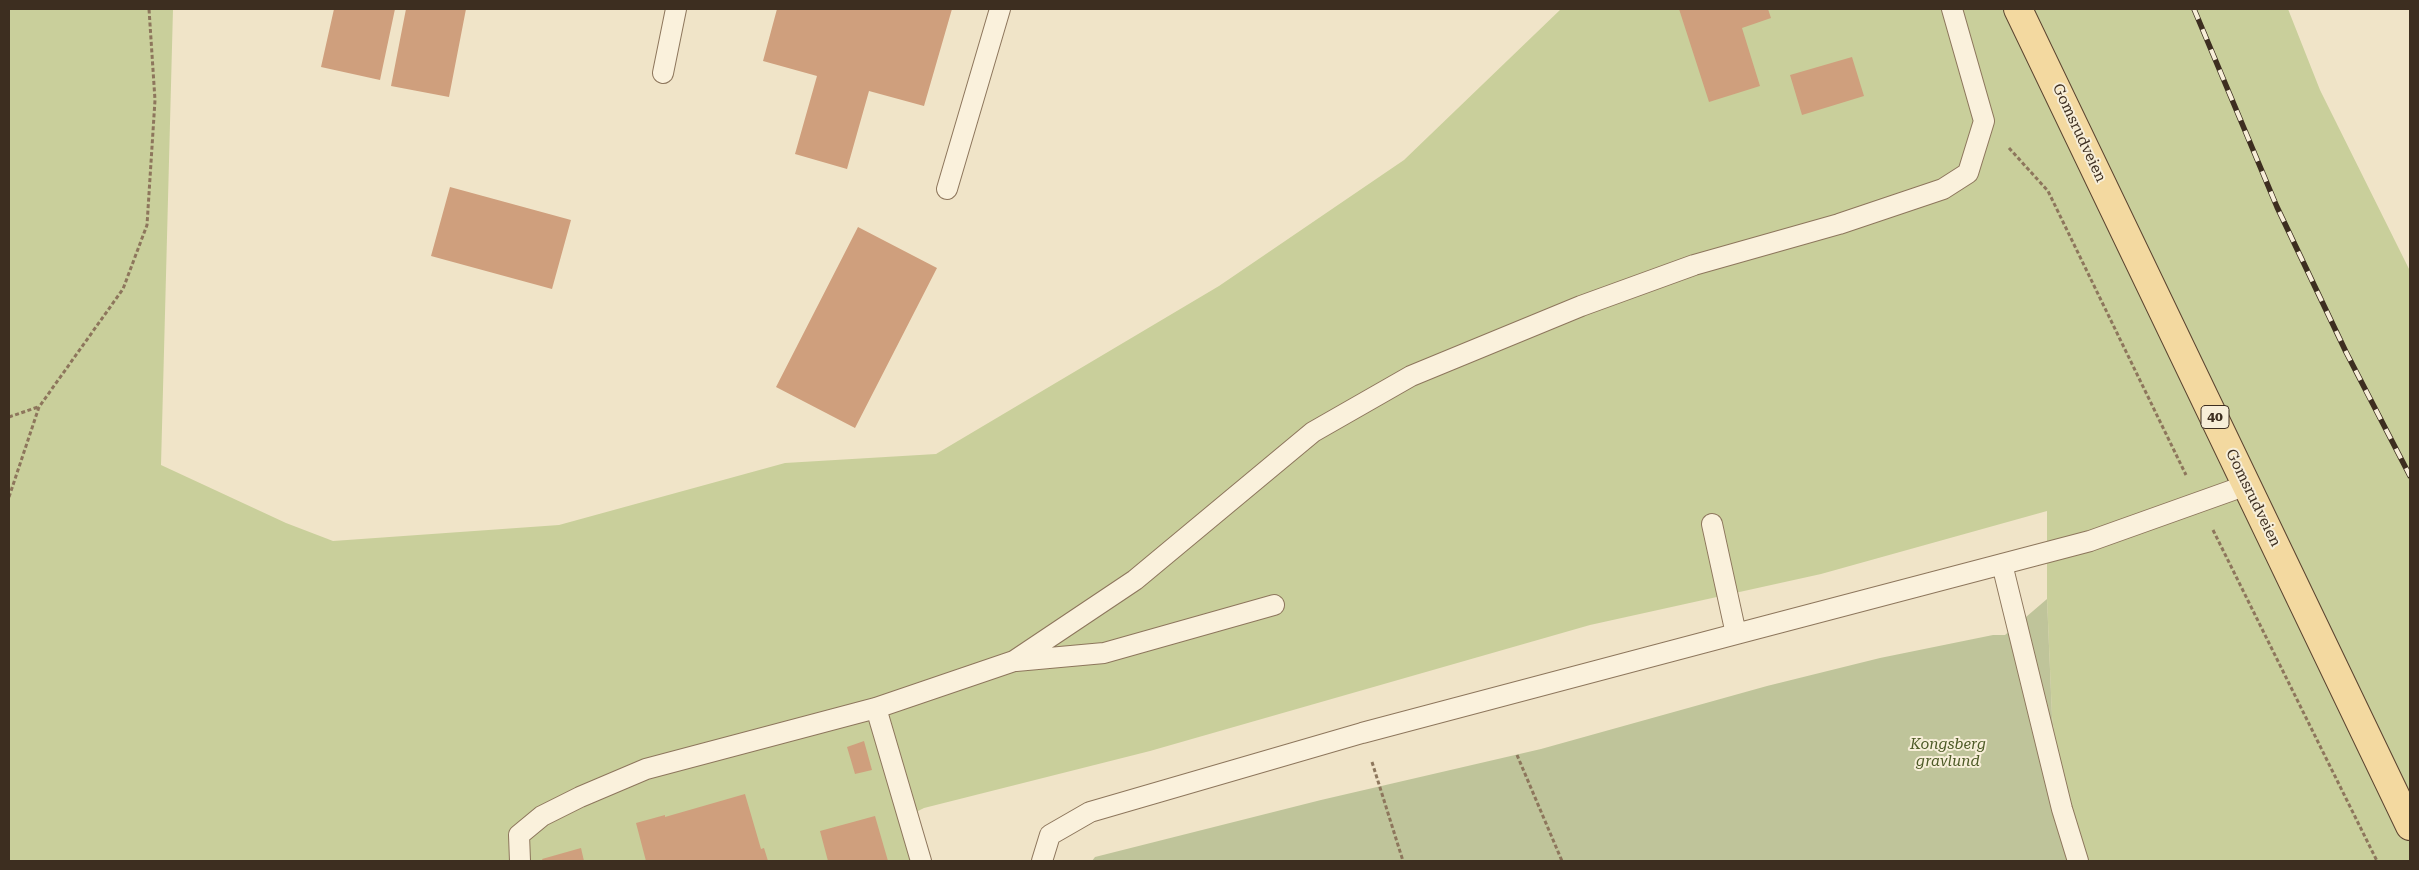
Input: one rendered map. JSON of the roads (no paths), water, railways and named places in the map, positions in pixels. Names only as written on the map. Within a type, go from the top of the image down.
[{"type":"main road","name":"Gomsrudveien","points":[[2018,9],[2410,826]]},
{"type":"lane","points":[[663,73],[676,9]]},
{"type":"lane","points":[[947,189],[1000,9]]},
{"type":"lane","points":[[1014,661],[1135,580],[1313,432],[1411,376],[1628,289],[1694,265],[1838,224],[1943,189],[1968,173],[1984,121],[1952,9]]},
{"type":"lane","points":[[1042,861],[1050,834],[1090,812],[1371,731],[2090,541],[2247,485]]},
{"type":"lane","points":[[1712,524],[1736,634]]},
{"type":"lane","points":[[2002,564],[2062,809],[2078,861]]},
{"type":"lane","points":[[520,861],[519,835],[542,816],[580,797],[646,769],[876,708],[1014,661],[1104,653],[1274,605]]},
{"type":"lane","points":[[876,708],[921,861]]},
{"type":"railway","points":[[2194,9],[2277,207],[2346,352],[2410,476]]},
{"type":"park label","name":"Kongsberg gravlund","points":[[1948,754]]}]
